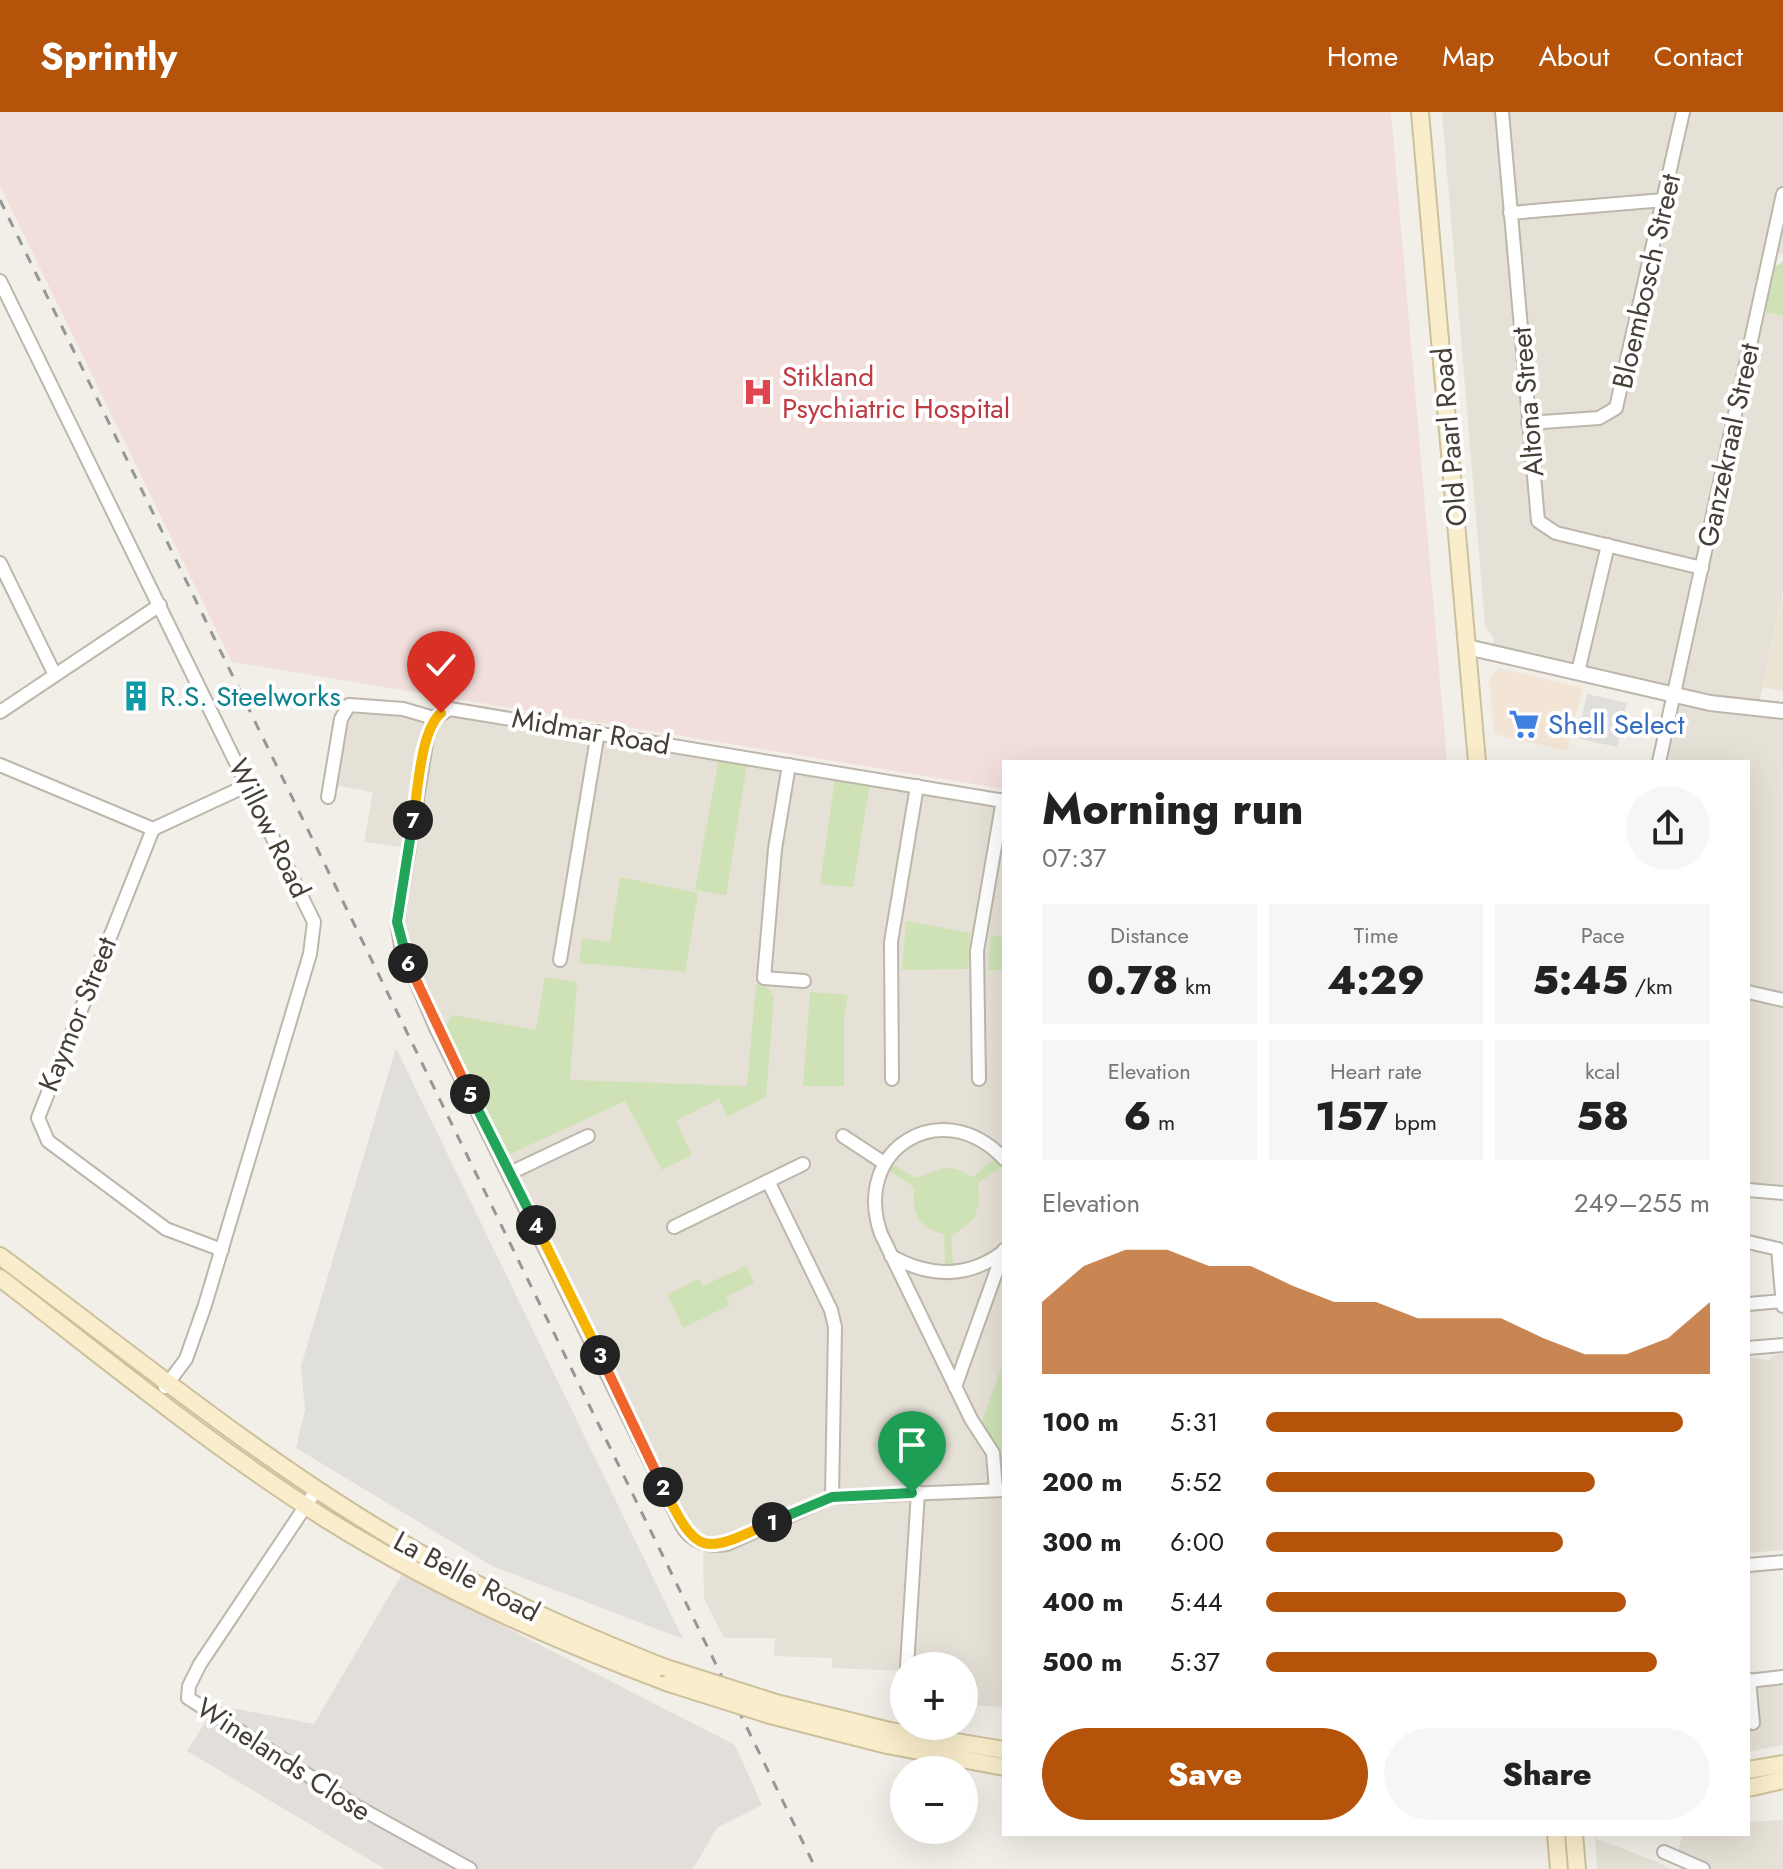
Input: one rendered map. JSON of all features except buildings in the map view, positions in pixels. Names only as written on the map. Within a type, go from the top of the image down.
[{"type":"main road","name":"Old Paarl Road","points":[[1420,112],[1477,760]]},
{"type":"main road","name":"La Belle Road","points":[[0,1256],[317,1489],[415,1551],[504,1599],[666,1675]]},
{"type":"main road","name":"La Belle Road","points":[[0,1278],[306,1506],[425,1575],[503,1614],[666,1675],[887,1745],[1002,1767]]},
{"type":"main road","name":"La Belle Road","points":[[773,1709],[1002,1750]]},
{"type":"main road","points":[[1750,1770],[1783,1764]]},
{"type":"main road","points":[[1750,1788],[1783,1780]]},
{"type":"main road","points":[[1556,1836],[1559,1869]]},
{"type":"main road","points":[[1574,1836],[1577,1869]]},
{"type":"street","name":"Altona Street","points":[[1502,112],[1539,523],[1551,532],[1702,568]]},
{"type":"street","name":"Bloembosch Street","points":[[1528,423],[1599,418],[1616,408],[1683,112]]},
{"type":"street","name":"Ganzekraal Street","points":[[1659,760],[1777,254],[1783,194]]},
{"type":"street","points":[[1510,213],[1664,200]]},
{"type":"street","name":"Willow Road","points":[[0,281],[312,913],[314,932],[222,1250],[190,1349],[169,1383],[155,1396]]},
{"type":"street","points":[[1578,672],[1608,545]]},
{"type":"street","points":[[0,563],[55,675]]},
{"type":"street","points":[[0,712],[160,605]]},
{"type":"street","points":[[1467,647],[1674,695],[1730,706],[1783,711]]},
{"type":"street","points":[[328,797],[341,719],[349,705],[403,709],[434,718],[424,752],[398,934],[436,1028],[686,1533],[704,1544],[727,1544],[832,1497],[1000,1490],[995,1457],[980,1437],[891,1256],[873,1203],[884,1163],[905,1141],[936,1129],[971,1133],[990,1144],[1002,1157]]},
{"type":"street","name":"Midmar Road","points":[[434,718],[454,709],[1002,800]]},
{"type":"street","points":[[560,960],[598,732]]},
{"type":"street","points":[[0,765],[153,829],[248,785]]},
{"type":"street","points":[[789,765],[775,849],[764,978],[804,981]]},
{"type":"street","points":[[892,1079],[891,942],[917,786]]},
{"type":"street","points":[[979,1079],[977,951],[1002,811]]},
{"type":"street","name":"Kaymor Street","points":[[153,829],[116,914],[38,1118],[48,1141],[166,1229],[222,1250]]},
{"type":"street","points":[[1750,992],[1783,1000]]},
{"type":"street","points":[[510,1173],[588,1136]]},
{"type":"street","points":[[843,1136],[884,1163]]},
{"type":"street","points":[[674,1227],[803,1164]]},
{"type":"street","points":[[768,1181],[835,1324],[832,1497]]},
{"type":"street","points":[[1750,1190],[1783,1193]]},
{"type":"street","points":[[1750,1242],[1778,1249],[1783,1304],[1750,1304]]},
{"type":"street","points":[[891,1256],[924,1271],[957,1273],[989,1263],[1002,1253]]},
{"type":"street","points":[[955,1387],[1002,1257]]},
{"type":"street","points":[[1750,1348],[1783,1345]]},
{"type":"street","name":"Winelands Close","points":[[317,1489],[200,1664],[189,1686],[188,1698],[384,1823],[470,1869]]},
{"type":"street","points":[[908,1652],[918,1492]]},
{"type":"street","points":[[1750,1565],[1783,1562]]},
{"type":"street","points":[[1750,1680],[1783,1677]]},
{"type":"street","points":[[1750,1691],[1753,1723]]},
{"type":"street","points":[[1664,1852],[1703,1869]]},
{"type":"shaded area","name":"Stikland Psychiatric Hospital","points":[[0,112],[1391,112],[1447,760],[1002,760],[1002,789],[232,662],[0,186]]},
{"type":"shaded area","points":[[1442,112],[1783,112],[1783,254],[1770,251],[1757,311],[1783,316],[1783,592],[1758,708],[1783,711],[1783,1193],[1750,1189],[1750,760],[1659,760],[1673,694],[1492,651],[1494,638],[1485,626]]},
{"type":"shaded area","points":[[1783,599],[1783,691],[1763,687]]},
{"type":"shaded area","points":[[1500,668],[1583,688],[1567,751],[1494,734],[1489,677]]},
{"type":"shaded area","points":[[1587,694],[1627,703],[1617,747],[1577,738]]},
{"type":"shaded area","points":[[445,709],[1002,801],[1002,1707],[978,1706],[978,1652],[890,1652],[890,1670],[832,1668],[832,1658],[774,1656],[775,1638],[724,1638],[704,1598],[703,1546],[691,1540],[400,947],[408,848],[364,842],[373,792],[329,784],[344,710],[434,717]]},
{"type":"shaded area","points":[[396,1048],[683,1639],[492,1566],[296,1448],[305,1410],[301,1366]]},
{"type":"shaded area","points":[[1783,1354],[1783,1550],[1750,1553],[1750,1357],[1769,1360],[1773,1355]]},
{"type":"shaded area","points":[[402,1574],[735,1745],[762,1805],[717,1828],[693,1869],[385,1869],[187,1751],[216,1705],[314,1724]]},
{"type":"shaded area","points":[[1783,1677],[1783,1745],[1750,1752],[1750,1680]]},
{"type":"shaded area","points":[[1783,1820],[1783,1869],[1705,1869],[1676,1857],[1682,1836],[1750,1836],[1750,1822]]},
{"type":"shaded area","points":[[1595,1838],[1657,1862],[1671,1869],[1597,1869]]},
{"type":"green space","points":[[1783,261],[1783,316],[1764,312],[1774,268]]},
{"type":"green space","points":[[719,758],[747,764],[726,895],[695,890]]},
{"type":"green space","points":[[835,778],[870,783],[853,887],[820,884]]},
{"type":"green space","points":[[620,877],[698,893],[685,972],[579,963],[582,938],[610,942]]},
{"type":"green space","points":[[906,921],[971,933],[968,969],[902,970]]},
{"type":"green space","points":[[991,935],[1002,937],[1002,970],[988,970]]},
{"type":"green space","points":[[545,977],[577,982],[570,1080],[747,1086],[756,984],[767,987],[774,996],[766,1097],[727,1117],[719,1099],[676,1121],[692,1155],[662,1170],[625,1101],[506,1156],[445,1027],[452,1015],[536,1030]]},
{"type":"green space","points":[[810,992],[848,995],[844,1016],[844,1086],[803,1086]]},
{"type":"green space","points":[[997,1156],[1002,1168],[978,1183],[979,1202],[974,1219],[951,1237],[953,1264],[957,1267],[942,1270],[945,1264],[944,1234],[922,1223],[914,1204],[914,1187],[885,1168],[889,1162],[916,1178],[943,1168],[956,1169],[973,1177]]},
{"type":"green space","points":[[746,1266],[754,1283],[726,1297],[730,1305],[683,1328],[667,1294],[699,1279],[703,1286]]},
{"type":"green space","points":[[1002,1366],[1002,1478],[979,1430]]},
{"type":"railway","points":[[0,200],[816,1869]]},
{"type":"place","name":"Stikland Psychiatric Hospital","points":[[758,392]]},
{"type":"place","name":"R.S. Steelworks","points":[[136,696]]},
{"type":"place","name":"Shell Select","points":[[1524,724]]},
{"type":"route","points":[[441,713],[434,718],[427,738],[397,922],[401,946],[436,1028],[686,1533],[704,1544],[727,1544],[820,1500],[912,1493]]}]
